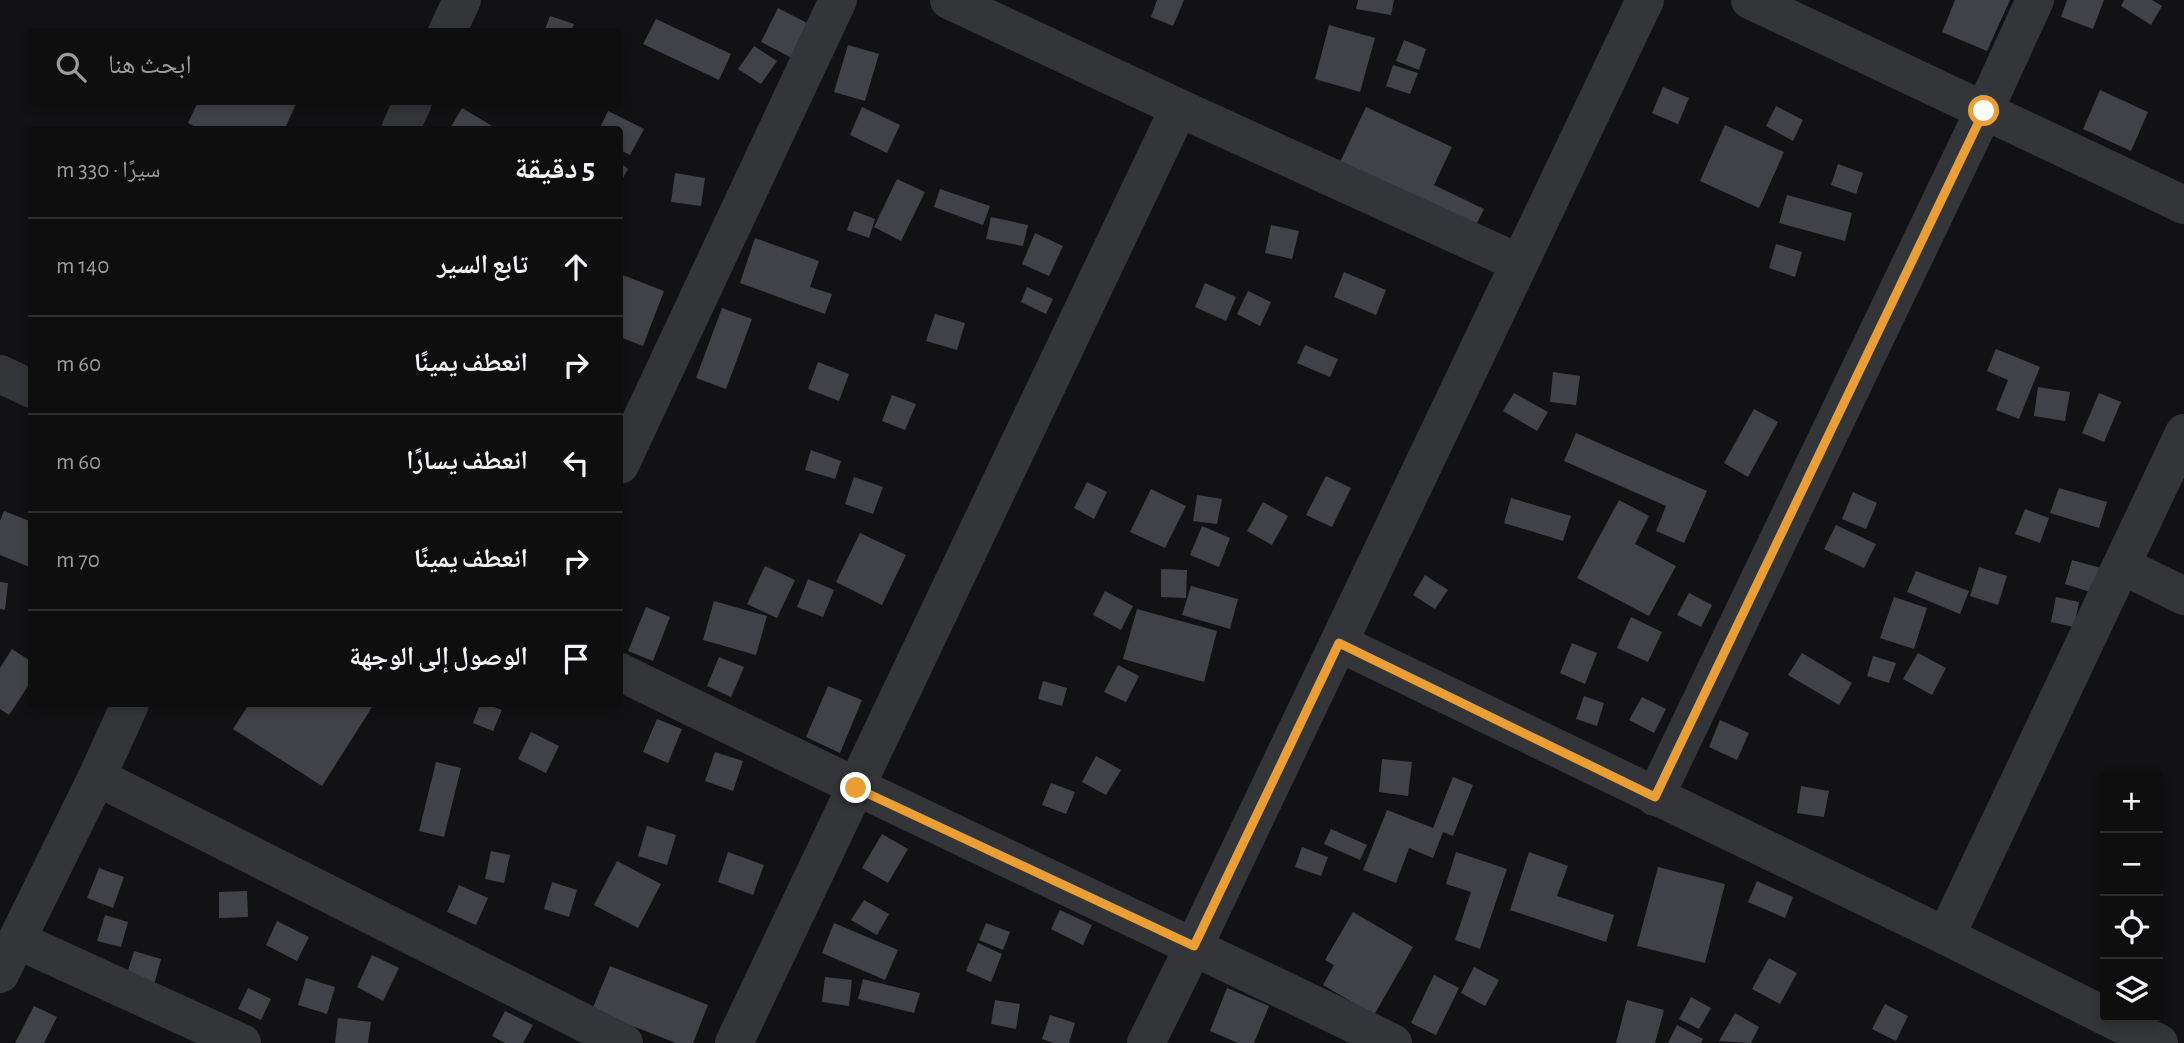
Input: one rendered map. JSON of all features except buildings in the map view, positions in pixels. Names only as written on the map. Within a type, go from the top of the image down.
[{"type":"street","points":[[449,28],[462,0]]},
{"type":"street","points":[[623,459],[838,0]]},
{"type":"street","points":[[949,0],[1520,263]]},
{"type":"street","points":[[1146,1043],[1645,0]]},
{"type":"street","points":[[1750,0],[2184,205]]},
{"type":"street","points":[[1655,797],[2035,0]]},
{"type":"street","points":[[402,126],[412,105]]},
{"type":"street","points":[[734,1043],[1179,108]]},
{"type":"street","points":[[0,374],[28,387]]},
{"type":"street","points":[[1946,936],[2184,433]]},
{"type":"street","points":[[2123,566],[2184,596]]},
{"type":"street","points":[[1339,643],[2100,1013]]},
{"type":"street","points":[[623,673],[856,788],[1194,946],[1393,1043]]},
{"type":"street","points":[[0,974],[129,707]]},
{"type":"street","points":[[97,777],[624,1043]]},
{"type":"street","points":[[16,940],[242,1043]]},
{"type":"street","points":[[2118,1022],[2159,1043]]},
{"type":"route","points":[[856,788],[1194,946],[1339,643],[1655,797],[1984,111]]}]
